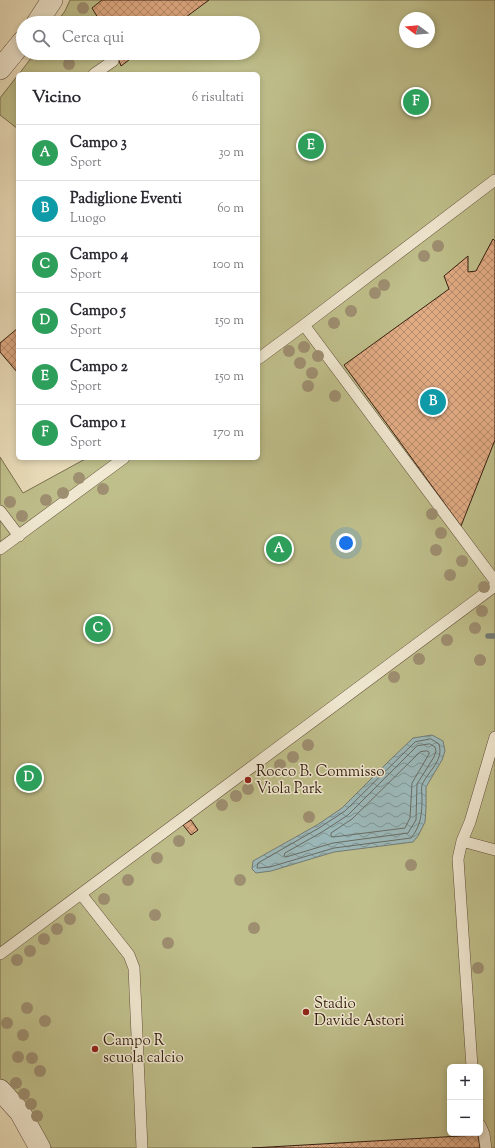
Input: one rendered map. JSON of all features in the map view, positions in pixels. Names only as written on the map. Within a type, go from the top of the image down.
[{"type":"street","points":[[42,16],[52,0]]},
{"type":"street","points":[[0,69],[16,50]]},
{"type":"street","points":[[0,1090],[20,1112],[40,1148]]},
{"type":"lane","points":[[97,72],[113,61]]},
{"type":"lane","points":[[260,357],[495,180]]},
{"type":"lane","points":[[304,325],[495,581]]},
{"type":"lane","points":[[0,549],[121,460]]},
{"type":"lane","points":[[0,511],[18,536]]},
{"type":"lane","points":[[0,954],[495,586]]},
{"type":"lane","points":[[472,1064],[458,859],[462,841],[470,822],[495,737]]},
{"type":"lane","points":[[462,841],[495,850]]},
{"type":"lane","points":[[81,894],[105,927],[129,955],[134,968],[142,1148]]},
{"type":"lane","points":[[483,1132],[486,1148]]},
{"type":"green space","name":"Rocco B. Commisso Viola Park","points":[[70,0],[495,0],[495,1148],[52,1148],[36,1132],[0,1080],[0,457],[23,493],[83,460],[260,460],[260,72],[21,72],[30,60],[260,60],[260,16],[61,16]]},
{"type":"green space","points":[[16,78],[16,127],[0,115],[0,98]]},
{"type":"water","points":[[432,735],[443,741],[445,751],[442,760],[426,787],[425,822],[418,836],[413,842],[334,852],[271,871],[256,873],[252,869],[253,861],[317,825],[342,808],[413,738]]},
{"type":"building","points":[[102,0],[209,0],[187,16],[97,16],[92,8]]},
{"type":"building","points":[[119,60],[129,60],[121,66]]},
{"type":"building","points":[[493,239],[495,241],[495,440],[461,526],[344,365],[449,289],[444,276],[468,256],[468,272],[476,271]]},
{"type":"building","points":[[16,330],[16,371],[0,352],[0,343]]},
{"type":"building","points":[[191,820],[198,830],[191,835],[183,825]]},
{"type":"building","points":[[478,1136],[480,1148],[252,1148]]},
{"type":"waterway","points":[[488,636],[495,636]]},
{"type":"place","name":"Campo 1","points":[[416,102]]},
{"type":"place","name":"Campo 2","points":[[311,146]]},
{"type":"place","name":"Padiglione Eventi","points":[[433,402]]},
{"type":"place","name":"Campo 3","points":[[279,549]]},
{"type":"place","name":"Campo 4","points":[[98,629]]},
{"type":"place","name":"Campo 5","points":[[29,778]]},
{"type":"place","name":"Rocco B. Commisso Viola Park","points":[[248,780]]},
{"type":"place","name":"Stadio Davide Astori","points":[[306,1012]]},
{"type":"place","name":"Campo R scuola calcio","points":[[95,1049]]}]
